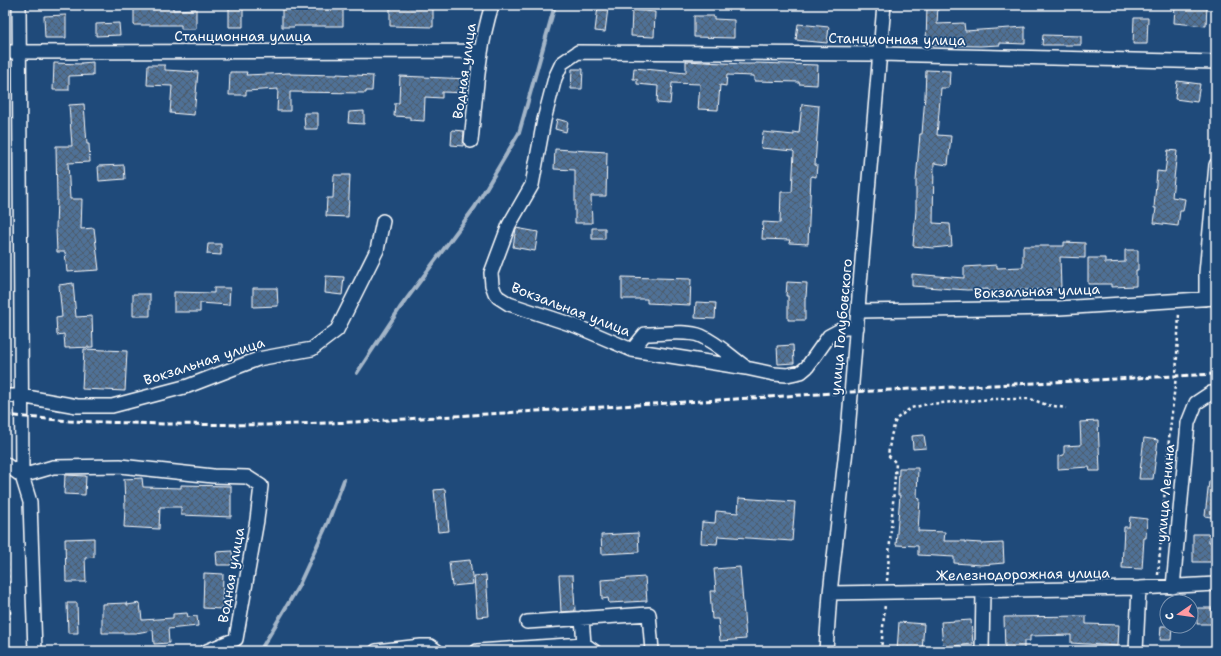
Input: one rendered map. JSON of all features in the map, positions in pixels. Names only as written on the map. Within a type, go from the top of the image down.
[{"type":"street","points":[[19,5],[22,476],[30,502],[35,651]]},
{"type":"street","name":"Водная улица","points":[[471,141],[486,25],[492,5]]},
{"type":"street","name":"улица Голубовского","points":[[826,651],[830,593],[848,432],[884,5]]},
{"type":"street","name":"Станционная улица","points":[[5,52],[482,52]]},
{"type":"street","name":"Станционная улица","points":[[578,52],[880,54],[1216,62]]},
{"type":"street","name":"Вокзальная улица","points":[[578,52],[562,63],[555,78],[544,120],[532,185],[509,225],[491,273],[490,279],[495,293],[509,304],[576,326],[632,350],[746,368],[774,374],[800,372],[807,367],[829,336],[844,328],[857,328]]},
{"type":"street","points":[[1211,299],[1206,272],[1216,165]]},
{"type":"street","name":"Вокзальная улица","points":[[5,396],[21,396],[77,406],[112,406],[188,386],[258,359],[312,349],[337,330],[377,250],[383,221]]},
{"type":"street","name":"Вокзальная улица","points":[[858,311],[1059,308],[1211,299]]},
{"type":"street","points":[[632,350],[645,334],[682,333],[700,335],[716,345],[746,368]]},
{"type":"street","name":"улица Ленина","points":[[1173,587],[1188,423],[1196,403],[1211,393],[1216,393]]},
{"type":"street","points":[[5,464],[22,476]]},
{"type":"street","name":"Водная улица","points":[[22,476],[53,467],[120,466],[213,476],[247,477],[261,486],[257,520],[236,639],[207,651]]},
{"type":"street","name":"Железнодорожная улица","points":[[830,593],[1139,588],[1216,584]]},
{"type":"street","points":[[1136,651],[1139,588]]},
{"type":"street","points":[[982,651],[983,591]]},
{"type":"street","points":[[527,622],[649,614],[652,651]]},
{"type":"street","points":[[478,651],[589,647],[582,618]]},
{"type":"street","points":[[376,651],[430,646],[437,651]]},
{"type":"path","points":[[1156,587],[1169,439],[1176,383],[1180,300]]},
{"type":"path","points":[[881,651],[887,592],[896,463],[888,455],[896,419],[911,408],[928,404],[993,399],[1031,399],[1047,405],[1066,408]]},
{"type":"path","points":[[5,527],[10,613],[5,637]]},
{"type":"building","points":[[229,5],[243,5],[243,27],[229,27]]},
{"type":"building","points":[[282,5],[343,5],[343,26],[282,27]]},
{"type":"building","points":[[390,5],[433,6],[433,27],[390,26]]},
{"type":"building","points":[[927,5],[938,5],[937,24],[964,23],[965,31],[1025,27],[1025,44],[1000,43],[1000,45],[980,46],[926,45]]},
{"type":"building","points":[[1175,5],[1207,5],[1206,26],[1174,23]]},
{"type":"building","points":[[173,6],[173,10],[196,9],[196,29],[181,29],[181,25],[134,25],[134,9],[155,9],[155,7]]},
{"type":"building","points":[[598,6],[608,8],[605,32],[595,31]]},
{"type":"building","points":[[632,10],[655,12],[654,37],[631,36]]},
{"type":"building","points":[[66,15],[66,38],[45,38],[44,16]]},
{"type":"building","points":[[694,16],[714,16],[714,19],[734,20],[734,38],[694,37]]},
{"type":"building","points":[[1134,18],[1148,18],[1147,44],[1133,44]]},
{"type":"building","points":[[119,23],[120,35],[96,36],[96,24]]},
{"type":"building","points":[[798,24],[829,27],[827,43],[796,40]]},
{"type":"building","points":[[1043,35],[1081,36],[1081,45],[1042,45]]},
{"type":"building","points":[[686,61],[743,64],[818,65],[817,85],[799,84],[799,82],[754,81],[754,76],[727,75],[726,86],[720,85],[718,110],[698,109],[700,84],[672,83],[670,104],[657,103],[658,86],[637,84],[637,79],[633,79],[634,68],[686,73]]},
{"type":"building","points":[[93,62],[93,75],[69,76],[69,90],[53,90],[54,63],[81,64]]},
{"type":"building","points":[[148,65],[165,65],[165,70],[198,72],[194,115],[170,113],[172,86],[147,85]]},
{"type":"building","points":[[572,69],[583,69],[582,89],[571,89]]},
{"type":"building","points":[[926,70],[950,71],[949,88],[941,88],[937,135],[951,136],[948,165],[934,163],[933,223],[950,224],[952,246],[933,248],[913,246],[916,210],[916,181],[920,134],[922,134]]},
{"type":"building","points":[[230,72],[247,72],[246,75],[290,73],[373,76],[372,91],[366,91],[366,93],[290,92],[290,111],[277,111],[278,89],[246,91],[246,95],[229,95]]},
{"type":"building","points":[[400,76],[469,79],[468,93],[442,92],[442,98],[425,97],[424,121],[410,120],[410,117],[394,116],[395,103],[399,103]]},
{"type":"building","points":[[1177,81],[1200,84],[1197,102],[1175,99]]},
{"type":"building","points":[[84,104],[90,162],[68,163],[70,199],[82,199],[81,229],[94,228],[99,270],[67,272],[65,252],[57,252],[56,146],[72,146],[69,105]]},
{"type":"building","points":[[802,104],[819,106],[815,165],[817,165],[816,177],[811,176],[808,244],[789,243],[790,240],[762,239],[763,222],[780,223],[781,192],[792,192],[794,152],[761,148],[763,132],[794,135],[794,132],[799,133]]},
{"type":"building","points":[[364,111],[364,124],[348,123],[349,112]]},
{"type":"building","points":[[304,113],[318,113],[318,129],[305,129]]},
{"type":"building","points":[[557,119],[568,122],[566,132],[555,129]]},
{"type":"building","points":[[452,130],[464,131],[463,146],[451,145]]},
{"type":"building","points":[[555,149],[607,152],[606,196],[591,196],[592,223],[575,223],[575,170],[554,169]]},
{"type":"building","points":[[1168,150],[1177,151],[1172,197],[1185,199],[1183,211],[1180,211],[1178,226],[1154,223],[1157,171],[1165,172]]},
{"type":"building","points":[[124,165],[125,179],[99,181],[98,166]]},
{"type":"building","points":[[334,175],[350,175],[348,217],[326,216],[327,198],[333,198]]},
{"type":"building","points":[[516,228],[538,232],[535,251],[513,247]]},
{"type":"building","points":[[592,228],[605,228],[605,239],[592,239]]},
{"type":"building","points":[[1064,242],[1085,243],[1085,258],[1060,257],[1061,289],[988,291],[988,289],[967,290],[912,286],[912,274],[964,278],[964,267],[997,265],[997,268],[1023,267],[1023,246],[1064,246]]},
{"type":"building","points":[[208,244],[221,244],[221,255],[207,254]]},
{"type":"building","points":[[1125,250],[1138,250],[1136,286],[1111,287],[1111,284],[1088,284],[1088,258],[1105,258],[1105,263],[1125,262]]},
{"type":"building","points":[[326,276],[344,277],[342,295],[325,293]]},
{"type":"building","points":[[622,277],[691,279],[690,305],[647,303],[647,299],[622,299]]},
{"type":"building","points":[[787,282],[807,283],[805,297],[805,320],[788,320],[788,296],[786,296]]},
{"type":"building","points":[[73,283],[76,317],[92,316],[93,347],[65,348],[64,334],[57,335],[56,318],[62,317],[59,285]]},
{"type":"building","points":[[214,288],[230,288],[229,305],[200,303],[200,312],[174,312],[174,292],[214,293]]},
{"type":"building","points":[[253,288],[277,288],[278,306],[253,307]]},
{"type":"building","points":[[133,294],[150,294],[150,316],[133,316]]},
{"type":"building","points":[[696,302],[716,303],[715,319],[695,318]]},
{"type":"building","points":[[793,345],[794,363],[778,364],[777,346]]},
{"type":"building","points":[[84,349],[127,351],[125,391],[82,389]]},
{"type":"building","points":[[1098,421],[1100,471],[1090,471],[1089,467],[1058,469],[1058,456],[1064,455],[1064,446],[1081,445],[1080,422]]},
{"type":"building","points":[[924,435],[926,448],[913,449],[912,436]]},
{"type":"building","points":[[1144,438],[1158,440],[1153,479],[1139,479]]},
{"type":"building","points":[[899,468],[918,468],[917,498],[920,499],[918,531],[945,532],[944,541],[965,541],[981,544],[1003,543],[1004,563],[981,565],[954,563],[954,557],[918,555],[918,546],[896,545],[900,495],[898,495]]},
{"type":"building","points":[[65,475],[86,476],[85,495],[64,494]]},
{"type":"building","points":[[142,478],[143,487],[181,488],[181,485],[231,486],[231,517],[181,515],[181,507],[160,507],[159,529],[124,527],[124,479]]},
{"type":"building","points":[[1209,481],[1216,482],[1216,518],[1205,516]]},
{"type":"building","points":[[445,489],[449,531],[438,532],[434,490]]},
{"type":"building","points":[[739,498],[795,502],[792,541],[718,536],[717,544],[701,543],[702,522],[715,523],[716,511],[738,513]]},
{"type":"building","points":[[1130,517],[1147,519],[1142,569],[1122,568],[1124,527],[1129,527]]},
{"type":"building","points":[[638,533],[639,552],[602,554],[601,535]]},
{"type":"building","points":[[1193,534],[1209,534],[1209,542],[1216,542],[1216,562],[1193,562]]},
{"type":"building","points":[[94,538],[94,557],[85,558],[86,582],[66,582],[65,539]]},
{"type":"building","points":[[232,551],[233,565],[217,565],[216,552]]},
{"type":"building","points":[[470,560],[473,584],[452,586],[449,562]]},
{"type":"building","points":[[740,567],[746,639],[720,641],[718,619],[712,619],[710,591],[716,591],[714,569]]},
{"type":"building","points":[[204,573],[223,574],[222,609],[203,608]]},
{"type":"building","points":[[486,575],[489,616],[477,617],[474,576]]},
{"type":"building","points":[[559,575],[573,575],[575,611],[561,612]]},
{"type":"building","points":[[645,577],[647,601],[609,603],[608,598],[602,599],[601,580]]},
{"type":"building","points":[[67,603],[77,603],[78,633],[68,633]]},
{"type":"building","points":[[127,603],[127,605],[140,603],[142,620],[173,618],[173,614],[187,613],[188,617],[197,616],[198,626],[168,629],[169,643],[154,644],[153,630],[136,633],[102,633],[102,604]]},
{"type":"building","points":[[1199,608],[1212,608],[1212,624],[1199,624]]},
{"type":"building","points":[[1086,616],[1086,624],[1119,625],[1118,646],[1071,643],[1071,635],[1030,636],[1030,641],[1024,641],[1024,651],[1005,651],[1004,617]]},
{"type":"building","points":[[971,620],[973,644],[943,647],[941,622]]},
{"type":"building","points":[[899,622],[924,624],[922,651],[897,651]]},
{"type":"building","points":[[1160,634],[1171,634],[1171,640],[1160,640]]},
{"type":"waterway","points":[[357,373],[400,308],[475,207],[519,133],[555,5]]},
{"type":"waterway","points":[[260,651],[298,587],[328,522],[344,480]]},
{"type":"railway","points":[[5,415],[69,421],[267,425],[355,422],[851,392],[1216,374]]}]
